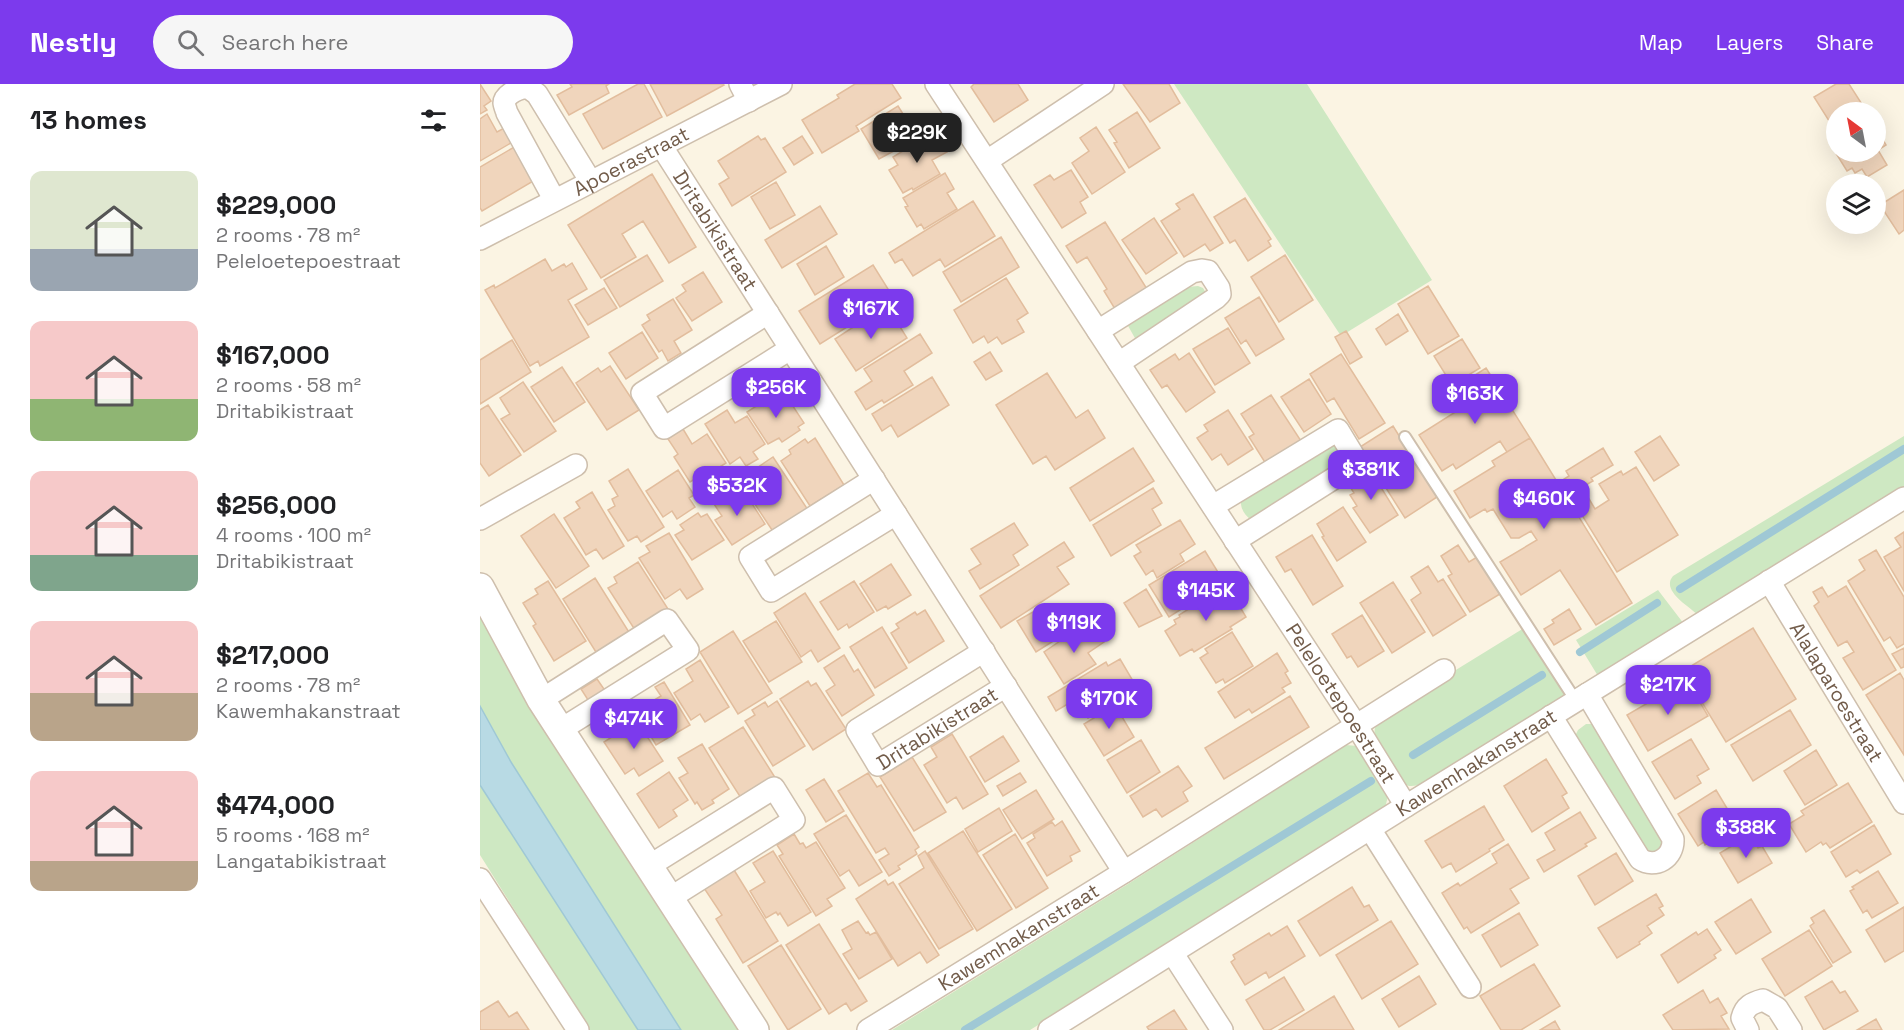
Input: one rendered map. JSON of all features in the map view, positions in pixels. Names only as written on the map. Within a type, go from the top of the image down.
[{"type":"street","name":"Apoerastraat","points":[[480,239],[662,147],[744,92],[780,84]]},
{"type":"street","name":"Peleloetepoestraat","points":[[936,84],[1356,725],[1406,806]]},
{"type":"street","points":[[987,161],[1103,84]]},
{"type":"street","points":[[555,200],[504,104],[506,98],[522,88],[530,88],[537,94],[591,182]]},
{"type":"street","name":"Dritabikistraat","points":[[662,147],[1124,872]]},
{"type":"street","points":[[1098,331],[1196,270],[1208,271],[1219,288],[1220,294],[1119,363]]},
{"type":"street","points":[[768,313],[642,393],[664,428],[790,349]]},
{"type":"street","points":[[1213,506],[1338,430],[1358,463],[1235,541]]},
{"type":"street","points":[[480,519],[576,465]]},
{"type":"street","points":[[874,479],[750,557],[771,591],[896,514]]},
{"type":"street","name":"Kawemhakanstraat","points":[[1049,1030],[1904,498]]},
{"type":"street","name":"Alalaparoestraat","points":[[1769,581],[1901,791]]},
{"type":"street","points":[[480,587],[541,700],[755,1030]]},
{"type":"street","points":[[541,700],[668,620],[688,650],[560,730]]},
{"type":"street","name":"Dritabikistraat","points":[[984,651],[857,730],[878,765],[1006,686]]},
{"type":"street","name":"Kawemhakanstraat","points":[[868,1030],[1444,670]]},
{"type":"street","points":[[1551,716],[1640,859],[1654,864],[1670,854],[1673,839],[1581,697]]},
{"type":"street","points":[[649,866],[774,788],[794,820],[670,898]]},
{"type":"street","points":[[1370,829],[1470,987]]},
{"type":"street","points":[[480,879],[578,1030]]},
{"type":"street","points":[[1173,954],[1222,1030]]},
{"type":"street","points":[[1748,1030],[1742,1018],[1743,1011],[1751,1003],[1763,1000],[1777,1008],[1791,1030]]},
{"type":"lane","points":[[1405,437],[1581,697]]},
{"type":"green space","points":[[1174,84],[1307,84],[1432,280],[1341,336]]},
{"type":"green space","points":[[1198,286],[1206,293],[1136,340],[1127,324],[1169,294]]},
{"type":"green space","points":[[1904,436],[1904,489],[1697,614],[1673,592],[1670,581],[1673,576]]},
{"type":"green space","points":[[1338,441],[1350,458],[1252,521],[1245,514],[1241,498]]},
{"type":"green space","points":[[1658,590],[1684,624],[1598,676],[1576,640]]},
{"type":"green space","points":[[480,606],[742,1030],[681,1030],[511,762],[480,706]]},
{"type":"green space","points":[[1524,628],[1565,695],[1424,783],[1408,786],[1402,783],[1376,741],[1375,728],[1380,720],[1386,713]]},
{"type":"green space","points":[[1586,724],[1593,724],[1667,843],[1649,861],[1575,736],[1578,730]]},
{"type":"green space","points":[[1346,745],[1357,746],[1388,796],[1385,808],[1192,931],[1030,1030],[892,1030],[1128,884]]},
{"type":"green space","points":[[480,785],[638,1030],[590,1030],[480,855]]},
{"type":"water","points":[[480,706],[511,762],[681,1030],[638,1030],[480,785]]},
{"type":"building","points":[[480,84],[491,101],[484,106],[487,110],[480,114]]},
{"type":"building","points":[[570,84],[609,84],[606,86],[609,93],[569,115],[557,95],[572,87]]},
{"type":"building","points":[[638,84],[644,84],[662,117],[603,149],[583,114]]},
{"type":"building","points":[[650,84],[723,84],[724,85],[667,116]]},
{"type":"building","points":[[855,84],[892,84],[901,98],[856,126],[859,131],[822,153],[802,120],[839,98],[837,95]]},
{"type":"building","points":[[974,84],[1018,84],[1028,100],[994,122],[971,87]]},
{"type":"building","points":[[1123,84],[1169,84],[1180,103],[1150,122]]},
{"type":"building","points":[[1836,84],[1849,84],[1861,102],[1826,102],[1826,116],[1814,97]]},
{"type":"building","points":[[898,106],[918,138],[879,159],[861,129]]},
{"type":"building","points":[[1137,112],[1160,148],[1129,168],[1109,130]]},
{"type":"building","points":[[487,114],[497,132],[508,126],[516,140],[480,161],[480,119]]},
{"type":"building","points":[[1096,127],[1125,172],[1092,194],[1072,163],[1089,151],[1080,138]]},
{"type":"building","points":[[937,135],[947,152],[932,160],[940,174],[913,190],[912,188],[903,193],[889,170],[898,165],[893,157],[919,141],[921,145]]},
{"type":"building","points":[[758,136],[761,140],[765,138],[786,172],[732,206],[719,184],[729,178],[718,161]]},
{"type":"building","points":[[802,136],[813,153],[794,165],[783,148]]},
{"type":"building","points":[[516,146],[535,180],[482,211],[480,208],[480,167]]},
{"type":"building","points":[[1841,162],[1885,162],[1887,165],[1872,174],[1865,174],[1862,169],[1855,173],[1852,168],[1847,171]]},
{"type":"building","points":[[1071,170],[1088,197],[1080,202],[1086,213],[1062,228],[1034,185],[1050,175],[1054,180]]},
{"type":"building","points":[[945,173],[954,189],[947,193],[957,209],[924,229],[921,224],[917,227],[905,207],[908,206],[903,198]]},
{"type":"building","points":[[652,174],[696,247],[669,263],[643,221],[622,234],[636,257],[601,278],[568,225]]},
{"type":"building","points":[[776,182],[795,215],[770,229],[751,197]]},
{"type":"building","points":[[1904,190],[1904,230],[1899,234],[1886,214],[1886,201]]},
{"type":"building","points":[[1193,194],[1223,243],[1210,251],[1205,244],[1184,257],[1161,221],[1180,209],[1176,204]]},
{"type":"building","points":[[1245,198],[1271,239],[1268,241],[1271,246],[1248,261],[1235,240],[1230,243],[1214,217]]},
{"type":"building","points":[[973,201],[995,236],[945,267],[940,259],[913,276],[902,259],[895,263],[889,253]]},
{"type":"building","points":[[820,206],[837,234],[782,268],[765,240]]},
{"type":"building","points":[[1154,218],[1177,253],[1146,274],[1122,240]]},
{"type":"building","points":[[1105,222],[1147,289],[1115,309],[1104,291],[1107,289],[1087,257],[1077,263],[1066,246]]},
{"type":"building","points":[[1001,237],[1019,267],[961,302],[943,272]]},
{"type":"building","points":[[826,246],[844,277],[815,295],[797,264]]},
{"type":"building","points":[[647,255],[663,281],[620,307],[604,280]]},
{"type":"building","points":[[1285,255],[1313,300],[1279,322],[1251,277]]},
{"type":"building","points":[[545,259],[552,271],[564,264],[566,267],[572,263],[587,289],[568,300],[589,337],[540,366],[538,361],[530,366],[485,290],[494,285],[495,288]]},
{"type":"building","points":[[873,265],[888,289],[866,303],[871,312],[820,344],[799,311]]},
{"type":"building","points":[[703,272],[722,302],[692,321],[676,298],[686,291],[682,285]]},
{"type":"building","points":[[1006,278],[1028,313],[1017,320],[1024,332],[1002,344],[997,337],[988,343],[984,336],[973,343],[954,310]]},
{"type":"building","points":[[1428,286],[1459,336],[1428,354],[1398,304]]},
{"type":"building","points":[[604,288],[617,308],[588,325],[575,305]]},
{"type":"building","points":[[1259,297],[1284,339],[1256,356],[1246,340],[1241,344],[1225,318]]},
{"type":"building","points":[[673,299],[692,330],[674,341],[681,353],[668,361],[662,350],[659,352],[642,325],[650,320],[647,315]]},
{"type":"building","points":[[889,309],[907,338],[856,371],[835,339],[861,322],[863,325]]},
{"type":"building","points":[[1398,314],[1408,331],[1386,345],[1376,329]]},
{"type":"building","points":[[1228,328],[1250,363],[1215,385],[1193,349]]},
{"type":"building","points":[[1346,331],[1362,357],[1350,364],[1335,337]]},
{"type":"building","points":[[642,332],[658,358],[626,379],[609,353]]},
{"type":"building","points":[[920,334],[932,353],[904,371],[913,385],[884,403],[882,400],[866,410],[855,392],[872,381],[864,369]]},
{"type":"building","points":[[1462,339],[1480,368],[1452,385],[1434,356]]},
{"type":"building","points":[[512,340],[531,372],[480,404],[480,360]]},
{"type":"building","points":[[990,352],[1002,371],[986,380],[974,362]]},
{"type":"building","points":[[1189,353],[1215,392],[1186,412],[1167,385],[1162,388],[1150,370],[1175,354],[1179,360]]},
{"type":"building","points":[[1341,354],[1385,423],[1359,439],[1334,398],[1327,402],[1310,374]]},
{"type":"building","points":[[610,366],[639,410],[607,430],[576,383],[598,368],[601,372]]},
{"type":"building","points":[[562,367],[585,402],[554,422],[531,387]]},
{"type":"building","points":[[1486,368],[1530,438],[1507,452],[1500,441],[1456,469],[1453,464],[1442,471],[1419,435],[1465,406],[1462,401],[1469,396],[1461,384]]},
{"type":"building","points":[[1047,373],[1076,418],[1088,410],[1105,438],[1055,470],[1046,456],[1033,464],[996,405]]},
{"type":"building","points":[[932,377],[949,405],[898,437],[891,425],[882,431],[872,414]]},
{"type":"building","points":[[1309,379],[1331,414],[1304,432],[1281,397]]},
{"type":"building","points":[[523,382],[556,431],[524,452],[501,419],[510,414],[500,398]]},
{"type":"building","points":[[1271,395],[1301,441],[1266,464],[1249,437],[1254,434],[1241,414]]},
{"type":"building","points":[[772,396],[777,403],[787,397],[804,423],[798,427],[800,430],[782,442],[779,438],[768,444],[747,412]]},
{"type":"building","points":[[488,405],[521,455],[489,476],[480,463],[480,410]]},
{"type":"building","points":[[727,410],[735,423],[747,416],[765,444],[753,452],[758,459],[746,466],[740,457],[730,464],[705,424]]},
{"type":"building","points":[[1228,410],[1253,449],[1228,465],[1221,454],[1212,460],[1197,438],[1208,431],[1204,425]]},
{"type":"building","points":[[1393,426],[1437,497],[1405,518],[1360,447]]},
{"type":"building","points":[[683,429],[692,444],[707,434],[726,463],[701,479],[700,476],[690,482],[674,457],[678,454],[668,439]]},
{"type":"building","points":[[1660,436],[1679,465],[1654,481],[1635,452]]},
{"type":"building","points":[[815,438],[844,485],[810,506],[781,461],[791,454],[789,450],[805,439],[808,443]]},
{"type":"building","points":[[1530,438],[1632,603],[1596,625],[1560,570],[1521,595],[1500,562],[1537,540],[1531,531],[1519,538],[1511,538],[1493,509],[1487,512],[1485,509],[1470,518],[1454,491],[1495,466],[1492,461]]},
{"type":"building","points":[[1133,448],[1154,481],[1090,521],[1070,488]]},
{"type":"building","points":[[1603,448],[1613,465],[1591,478],[1593,481],[1582,487],[1595,509],[1609,500],[1599,484],[1621,471],[1623,475],[1636,467],[1678,535],[1617,572],[1561,481],[1569,476],[1566,471]]},
{"type":"building","points":[[773,457],[808,510],[774,533],[739,480]]},
{"type":"building","points":[[1369,468],[1398,515],[1370,533],[1353,508],[1357,506],[1350,495],[1354,493],[1347,482]]},
{"type":"building","points":[[628,469],[664,527],[641,542],[637,536],[628,541],[608,510],[615,506],[612,499],[618,496],[609,481]]},
{"type":"building","points":[[678,470],[694,495],[689,498],[695,507],[677,519],[672,511],[663,517],[646,491]]},
{"type":"building","points":[[732,488],[742,503],[749,499],[765,524],[732,545],[715,520],[722,516],[712,501]]},
{"type":"building","points":[[1153,488],[1162,503],[1152,509],[1161,525],[1111,556],[1093,525]]},
{"type":"building","points":[[592,492],[624,546],[603,559],[596,549],[586,555],[564,518],[580,508],[576,502]]},
{"type":"building","points":[[1343,507],[1366,542],[1337,561],[1317,524]]},
{"type":"building","points":[[698,513],[701,517],[707,514],[724,540],[692,560],[675,535],[684,530],[680,525]]},
{"type":"building","points":[[554,514],[589,566],[556,588],[521,536]]},
{"type":"building","points":[[1180,520],[1195,544],[1180,554],[1184,561],[1157,578],[1153,570],[1146,575],[1134,556],[1141,552],[1136,545]]},
{"type":"building","points":[[1014,523],[1028,545],[1013,555],[1019,565],[980,589],[969,571],[981,564],[971,549]]},
{"type":"building","points":[[1904,532],[1904,591],[1884,557],[1901,547],[1895,538]]},
{"type":"building","points":[[669,533],[703,589],[687,599],[680,589],[665,599],[639,558],[650,552],[646,546]]},
{"type":"building","points":[[1312,535],[1343,586],[1313,605],[1291,569],[1285,572],[1276,557]]},
{"type":"building","points":[[1064,542],[1074,557],[1057,567],[1069,584],[1001,628],[980,596]]},
{"type":"building","points":[[1458,545],[1469,562],[1477,557],[1500,594],[1470,612],[1448,576],[1452,574],[1441,556]]},
{"type":"building","points":[[1876,550],[1904,597],[1904,644],[1897,648],[1890,637],[1884,641],[1848,581],[1865,570],[1859,560]]},
{"type":"building","points":[[1205,551],[1224,582],[1169,617],[1149,585]]},
{"type":"building","points":[[638,562],[668,609],[635,630],[608,588],[617,583],[614,577]]},
{"type":"building","points":[[891,564],[911,595],[888,609],[886,606],[877,611],[860,584]]},
{"type":"building","points":[[1428,566],[1438,582],[1443,579],[1466,615],[1433,636],[1411,600],[1421,593],[1411,577]]},
{"type":"building","points":[[595,578],[632,637],[599,657],[563,599]]},
{"type":"building","points":[[548,581],[586,641],[554,661],[533,626],[536,624],[523,603],[538,594],[535,589]]},
{"type":"building","points":[[854,581],[874,612],[849,628],[847,624],[838,630],[820,602]]},
{"type":"building","points":[[1393,582],[1425,632],[1392,653],[1360,603]]},
{"type":"building","points":[[1227,585],[1246,617],[1230,627],[1232,629],[1194,652],[1192,649],[1180,656],[1165,631],[1176,624],[1174,620],[1180,617],[1179,615]]},
{"type":"building","points":[[1846,586],[1896,670],[1863,690],[1843,658],[1854,652],[1847,641],[1838,646],[1814,606],[1819,602],[1813,592],[1822,587],[1828,597]]},
{"type":"building","points":[[1146,589],[1162,616],[1139,627],[1124,603]]},
{"type":"building","points":[[805,593],[840,648],[818,662],[811,650],[801,657],[774,613]]},
{"type":"building","points":[[1045,605],[1063,635],[1036,652],[1017,621]]},
{"type":"building","points":[[1569,609],[1581,629],[1554,645],[1544,629],[1554,623],[1552,620]]},
{"type":"building","points":[[925,610],[944,641],[909,663],[891,633],[899,628],[896,624],[915,612],[917,615]]},
{"type":"building","points":[[1362,615],[1384,651],[1358,667],[1351,656],[1347,658],[1332,634]]},
{"type":"building","points":[[776,621],[802,662],[769,682],[743,641]]},
{"type":"building","points":[[1093,624],[1104,642],[1088,653],[1096,664],[1064,684],[1044,652],[1072,633],[1074,636]]},
{"type":"building","points":[[882,627],[907,668],[875,688],[850,647]]},
{"type":"building","points":[[1753,628],[1796,699],[1726,742],[1683,671]]},
{"type":"building","points":[[733,631],[772,693],[738,714],[700,652]]},
{"type":"building","points":[[1232,632],[1253,666],[1225,683],[1223,679],[1216,683],[1200,658],[1208,653],[1205,649]]},
{"type":"building","points":[[1904,648],[1904,667],[1901,668],[1892,654]]},
{"type":"building","points":[[1277,653],[1288,671],[1285,673],[1291,683],[1282,688],[1285,692],[1252,713],[1249,709],[1235,718],[1218,692]]},
{"type":"building","points":[[844,655],[854,672],[858,669],[874,695],[842,716],[826,691],[835,685],[824,668]]},
{"type":"building","points":[[1120,659],[1133,681],[1115,692],[1120,699],[1088,718],[1076,699],[1056,711],[1048,697],[1106,662],[1108,666]]},
{"type":"building","points":[[700,660],[729,707],[705,722],[700,714],[691,720],[674,693],[693,681],[686,669]]},
{"type":"building","points":[[1900,673],[1904,680],[1904,755],[1866,695]]},
{"type":"building","points":[[597,679],[606,692],[590,703],[581,689]]},
{"type":"building","points":[[1687,680],[1708,716],[1648,751],[1627,715]]},
{"type":"building","points":[[808,681],[811,686],[816,683],[846,729],[813,750],[780,699]]},
{"type":"building","points":[[664,682],[690,725],[656,745],[636,711],[661,696],[655,687]]},
{"type":"building","points":[[1290,696],[1309,727],[1224,779],[1205,748]]},
{"type":"building","points":[[777,701],[805,746],[773,766],[745,721],[755,715],[752,710],[765,702],[768,707]]},
{"type":"building","points":[[1115,705],[1134,737],[1104,756],[1084,724]]},
{"type":"building","points":[[1790,710],[1811,745],[1753,781],[1731,745]]},
{"type":"building","points":[[637,721],[663,761],[639,776],[634,768],[625,774],[604,742]]},
{"type":"building","points":[[743,727],[776,779],[741,798],[709,748]]},
{"type":"building","points":[[952,734],[988,794],[963,809],[956,797],[947,803],[924,765],[937,757],[931,747]]},
{"type":"building","points":[[1003,736],[1019,761],[985,782],[970,757]]},
{"type":"building","points":[[1691,739],[1709,769],[1697,776],[1701,783],[1675,799],[1652,762]]},
{"type":"building","points":[[1141,740],[1160,772],[1127,793],[1107,760]]},
{"type":"building","points":[[702,744],[729,789],[712,800],[714,803],[702,810],[697,802],[695,804],[679,778],[688,773],[678,758]]},
{"type":"building","points":[[1816,750],[1837,785],[1805,805],[1784,771]]},
{"type":"building","points":[[912,757],[946,812],[914,831],[880,777]]},
{"type":"building","points":[[1546,759],[1567,793],[1562,796],[1569,808],[1532,832],[1504,786]]},
{"type":"building","points":[[1178,766],[1192,786],[1183,792],[1188,801],[1162,817],[1156,809],[1143,817],[1130,796]]},
{"type":"building","points":[[669,772],[688,800],[673,810],[677,816],[659,828],[637,794]]},
{"type":"building","points":[[868,773],[877,787],[881,785],[919,847],[915,850],[917,854],[898,866],[900,869],[889,876],[879,860],[889,854],[885,848],[876,853],[838,791]]},
{"type":"building","points":[[1020,773],[1026,782],[1003,796],[997,786]]},
{"type":"building","points":[[824,779],[844,811],[826,822],[806,790]]},
{"type":"building","points":[[1848,783],[1872,822],[1830,848],[1826,843],[1823,845],[1821,842],[1806,852],[1789,824],[1804,815],[1801,811]]},
{"type":"building","points":[[1036,790],[1054,819],[1022,839],[1003,810]]},
{"type":"building","points":[[1716,790],[1734,820],[1722,827],[1725,833],[1705,845],[1704,842],[1698,846],[1678,814]]},
{"type":"building","points":[[1484,806],[1504,840],[1456,872],[1451,863],[1442,868],[1425,841]]},
{"type":"building","points":[[999,808],[1012,831],[978,852],[965,829]]},
{"type":"building","points":[[1580,812],[1596,838],[1544,872],[1537,860],[1555,850],[1545,833]]},
{"type":"building","points":[[846,815],[882,872],[859,886],[849,870],[840,876],[814,834]]},
{"type":"building","points":[[1062,821],[1080,851],[1070,856],[1072,861],[1047,876],[1027,843],[1035,838],[1033,834],[1052,822],[1055,826]]},
{"type":"building","points":[[1874,825],[1891,854],[1860,873],[1857,870],[1846,877],[1831,852]]},
{"type":"building","points":[[963,831],[1012,909],[977,931],[928,853]]},
{"type":"building","points":[[794,834],[800,844],[803,843],[806,848],[816,842],[845,888],[827,899],[832,906],[816,916],[779,856],[783,854],[777,845]]},
{"type":"building","points":[[1015,834],[1048,888],[1016,908],[983,855]]},
{"type":"building","points":[[1750,835],[1758,848],[1762,846],[1772,863],[1738,883],[1720,853]]},
{"type":"building","points":[[1508,844],[1529,878],[1510,889],[1519,903],[1471,933],[1467,927],[1464,929],[1442,893],[1458,883],[1460,886],[1497,863],[1492,854]]},
{"type":"building","points":[[773,851],[811,912],[788,926],[780,913],[778,915],[776,912],[766,918],[750,891],[765,882],[753,863]]},
{"type":"building","points":[[925,851],[973,929],[939,949],[899,884],[924,868],[918,856]]},
{"type":"building","points":[[1616,853],[1633,881],[1595,905],[1578,876]]},
{"type":"building","points":[[734,870],[778,941],[743,963],[716,919],[722,915],[704,888]]},
{"type":"building","points":[[1878,871],[1898,903],[1872,918],[1867,910],[1863,913],[1850,891],[1854,889],[1852,887]]},
{"type":"building","points":[[885,880],[888,885],[893,882],[939,955],[927,963],[920,952],[898,966],[856,899]]},
{"type":"building","points":[[1352,887],[1364,907],[1369,905],[1378,920],[1320,956],[1298,921]]},
{"type":"building","points":[[1656,894],[1663,906],[1659,908],[1664,915],[1647,926],[1652,933],[1639,942],[1640,944],[1617,958],[1598,928]]},
{"type":"building","points":[[1751,899],[1771,932],[1736,954],[1715,922]]},
{"type":"building","points":[[1904,907],[1904,951],[1885,962],[1866,930]]},
{"type":"building","points":[[1824,910],[1851,952],[1833,963],[1810,926],[1814,923],[1811,918]]},
{"type":"building","points":[[1519,913],[1538,945],[1501,967],[1482,935]]},
{"type":"building","points":[[858,921],[866,933],[870,935],[876,932],[892,959],[859,979],[843,954],[852,949],[842,930]]},
{"type":"building","points":[[1391,921],[1418,964],[1362,999],[1336,955]]},
{"type":"building","points":[[819,924],[867,1001],[851,1011],[846,1003],[829,1014],[786,945]]},
{"type":"building","points":[[1287,926],[1305,956],[1269,978],[1266,972],[1245,985],[1231,962],[1235,959],[1233,955],[1269,933],[1271,936]]},
{"type":"building","points":[[1707,929],[1721,950],[1714,955],[1716,958],[1678,983],[1661,955],[1696,932],[1698,935]]},
{"type":"building","points":[[1809,930],[1832,966],[1785,996],[1762,959]]},
{"type":"building","points":[[781,945],[821,1009],[788,1030],[748,966]]},
{"type":"building","points":[[1534,964],[1560,1006],[1521,1030],[1501,1030],[1480,996]]},
{"type":"building","points":[[1419,976],[1436,1004],[1399,1027],[1382,999]]},
{"type":"building","points":[[1284,977],[1304,1010],[1270,1030],[1264,1030],[1246,1000]]},
{"type":"building","points":[[1832,981],[1840,993],[1845,991],[1858,1011],[1824,1030],[1805,997]]},
{"type":"building","points":[[1703,990],[1710,1003],[1718,998],[1727,1013],[1721,1016],[1729,1029],[1673,1030],[1663,1015]]},
{"type":"building","points":[[1334,996],[1354,1030],[1279,1030]]},
{"type":"building","points":[[498,1001],[509,1017],[517,1012],[529,1030],[480,1030],[480,1012]]},
{"type":"building","points":[[1174,1010],[1187,1030],[1149,1030],[1147,1027]]},
{"type":"building","points":[[1876,1019],[1882,1030],[1857,1030]]},
{"type":"building","points":[[1555,1021],[1560,1030],[1540,1030]]},
{"type":"waterway","points":[[1680,589],[1904,449]]},
{"type":"waterway","points":[[1580,652],[1657,603]]},
{"type":"waterway","points":[[1413,755],[1542,675]]},
{"type":"waterway","points":[[965,1030],[1371,781]]}]
